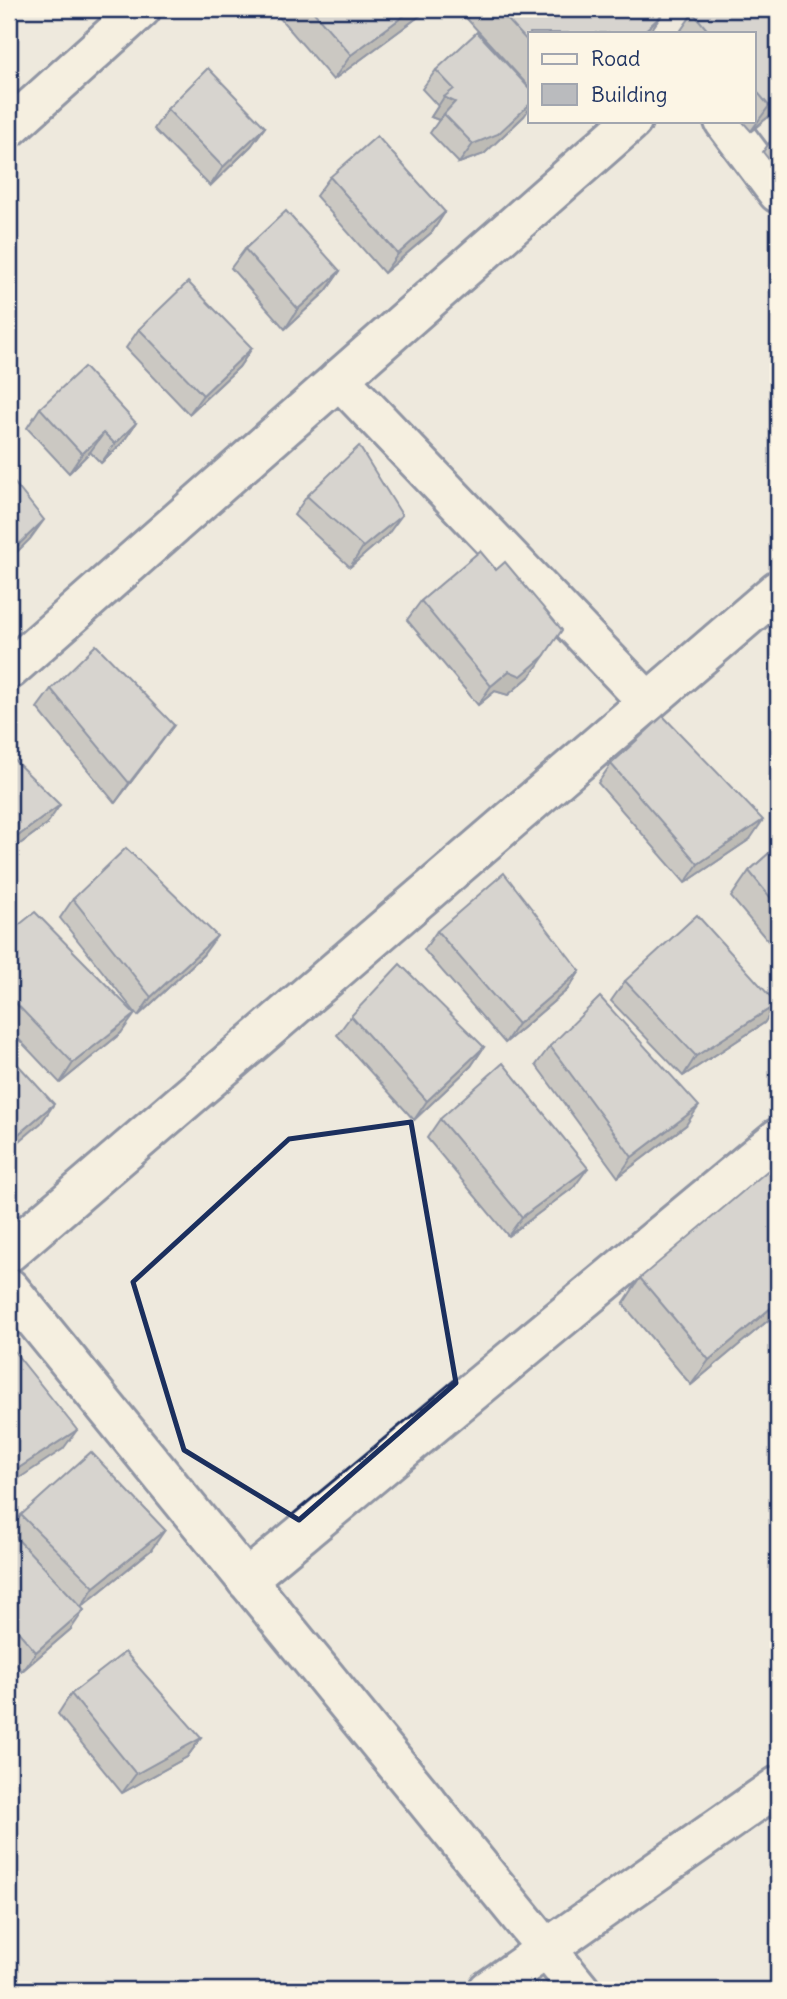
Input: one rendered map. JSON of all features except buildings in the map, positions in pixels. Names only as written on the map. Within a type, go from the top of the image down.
[{"type":"street","points":[[9,128],[141,9]]},
{"type":"street","points":[[9,670],[631,122]]},
{"type":"street","points":[[725,122],[778,193]]},
{"type":"street","points":[[339,379],[648,702]]},
{"type":"street","points":[[9,1252],[778,590]]},
{"type":"street","points":[[246,1580],[778,1138]]},
{"type":"street","points":[[9,1288],[580,1990]]},
{"type":"street","points":[[488,1990],[778,1786]]},
{"type":"highlighted area","points":[[411,1122],[456,1383],[299,1520],[184,1450],[133,1282],[289,1139]]}]
